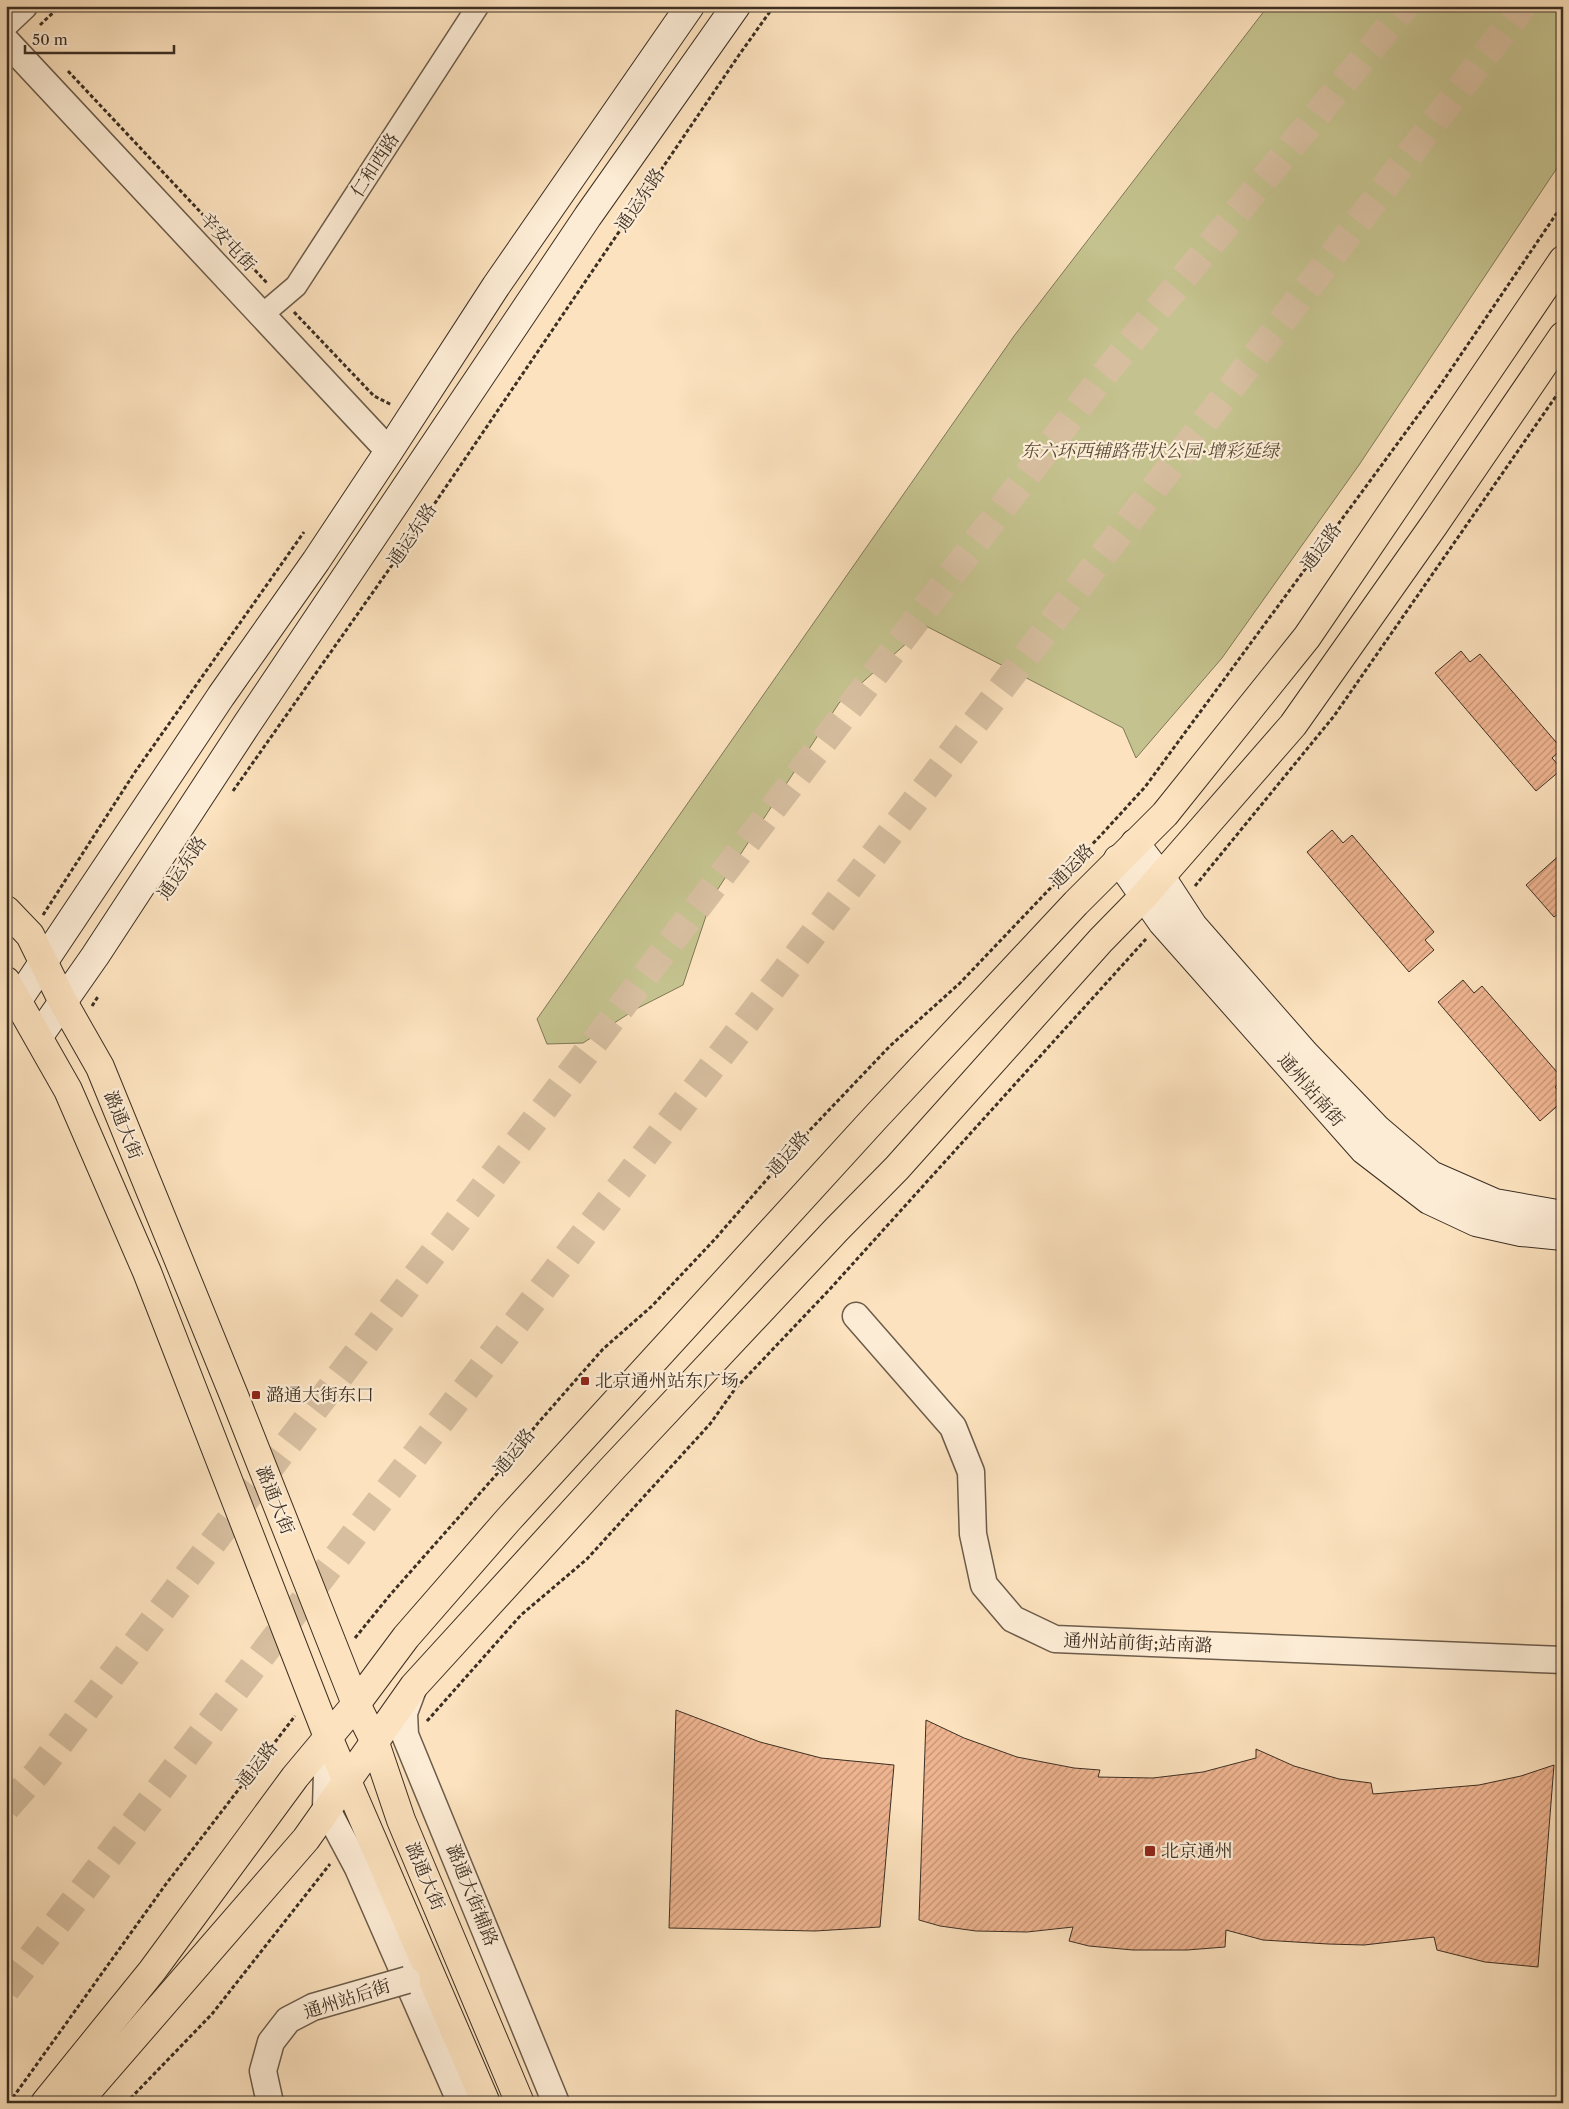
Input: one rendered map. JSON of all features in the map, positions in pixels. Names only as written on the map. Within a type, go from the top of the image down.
[{"type":"main road","points":[[12,990],[44,963],[221,696],[316,561],[401,404],[496,286],[690,6]]},
{"type":"main road","name":"通运东路","points":[[38,1036],[95,956],[252,715],[583,224],[736,6]]},
{"type":"main road","name":"通运路","points":[[45,2103],[152,1971],[295,1778],[356,1704],[406,1637],[508,1520],[875,1118],[1126,851],[1165,814],[1307,637],[1563,260]]},
{"type":"main road","points":[[77,2103],[306,1839],[374,1740],[414,1686],[618,1463],[837,1229],[897,1168],[1101,940],[1161,877],[1293,725],[1434,525],[1563,336]]},
{"type":"main road","name":"通州站南街","points":[[1126,851],[1161,877],[1171,912],[1364,1150],[1429,1200],[1476,1222],[1521,1232],[1563,1236]]},
{"type":"main road","name":"通州站南街","points":[[1126,851],[1143,897],[1193,926],[1305,1054],[1376,1129],[1431,1175],[1495,1203],[1563,1215]]},
{"type":"main road","name":"潞通大街","points":[[6,910],[30,934],[63,1002],[100,1067],[338,1660],[356,1704],[374,1740],[401,1820],[520,2103]]},
{"type":"main road","name":"潞通大街","points":[[12,990],[68,1090],[147,1272],[328,1737],[486,2103]]},
{"type":"street","points":[[6,23],[24,6]]},
{"type":"street","name":"仁和西路","points":[[272,307],[296,286],[478,6]]},
{"type":"street","name":"辛安屯街","points":[[6,41],[272,307],[381,442]]},
{"type":"street","name":"通州站前街;站南潞","points":[[856,1316],[953,1427],[971,1472],[974,1534],[984,1584],[1013,1619],[1055,1639],[1563,1660]]},
{"type":"street","name":"潞通大街辅路","points":[[414,1686],[404,1713],[405,1735],[556,2103]]},
{"type":"street","points":[[328,1737],[326,1808],[358,1868],[461,2103]]},
{"type":"street","name":"通州站后街","points":[[270,2103],[263,2071],[271,2042],[288,2020],[312,2007],[408,1980]]},
{"type":"path","name":"通运东路","points":[[233,792],[416,531],[774,6]]},
{"type":"path","name":"辛安屯街","points":[[66,68],[272,307],[374,396],[401,404]]},
{"type":"path","name":"通运路","points":[[338,1660],[390,1595],[496,1476],[538,1423],[603,1349],[652,1306],[815,1124],[890,1046],[960,982],[1145,788],[1439,387],[1563,204]]},
{"type":"path","points":[[408,1741],[521,1615],[587,1559],[710,1424],[735,1389],[830,1289],[1208,872],[1334,716],[1563,386]]},
{"type":"path","points":[[381,442],[401,404]]},
{"type":"path","points":[[30,934],[135,772],[305,531]]},
{"type":"path","points":[[78,1029],[101,991]]},
{"type":"path","name":"通运路","points":[[9,2103],[166,1884],[312,1694]]},
{"type":"path","points":[[126,2103],[212,2014],[346,1844]]},
{"type":"green space","name":"东六环西辅路带状公园·增彩延绿","points":[[1268,6],[1563,6],[1563,159],[1359,465],[1222,658],[1136,758],[1123,728],[926,626],[839,703],[712,898],[683,985],[636,1009],[583,1043],[547,1044],[537,1019],[1014,336]]},
{"type":"building","points":[[1461,651],[1470,662],[1480,654],[1562,749],[1552,758],[1562,769],[1536,791],[1435,673]]},
{"type":"building","points":[[1332,830],[1343,843],[1352,835],[1434,932],[1425,940],[1434,950],[1409,972],[1307,852]]},
{"type":"building","points":[[1563,852],[1563,910],[1554,917],[1526,885]]},
{"type":"building","points":[[1463,980],[1474,993],[1482,986],[1563,1079],[1555,1087],[1563,1096],[1563,1101],[1540,1121],[1438,1002]]},
{"type":"building","points":[[676,1710],[760,1742],[821,1758],[894,1765],[880,1927],[815,1931],[669,1928]]},
{"type":"building","points":[[926,1720],[964,1738],[1017,1757],[1074,1768],[1100,1770],[1098,1777],[1153,1778],[1203,1772],[1256,1758],[1256,1749],[1294,1766],[1339,1779],[1371,1783],[1373,1794],[1479,1785],[1521,1776],[1554,1765],[1538,1967],[1485,1962],[1437,1950],[1434,1937],[1364,1945],[1328,1944],[1263,1940],[1226,1930],[1225,1947],[1187,1950],[1133,1950],[1089,1946],[1069,1941],[1073,1927],[1027,1932],[976,1931],[940,1926],[919,1920]]},
{"type":"tunnel","points":[[6,1808],[37,1773],[1098,382],[1406,6]]},
{"type":"tunnel","points":[[6,1990],[1523,6]]},
{"type":"place","name":"北京通州站东广场","points":[[585,1381]]},
{"type":"place","name":"潞通大街东口","points":[[256,1395]]},
{"type":"place","name":"北京通州","points":[[1150,1851]]}]
